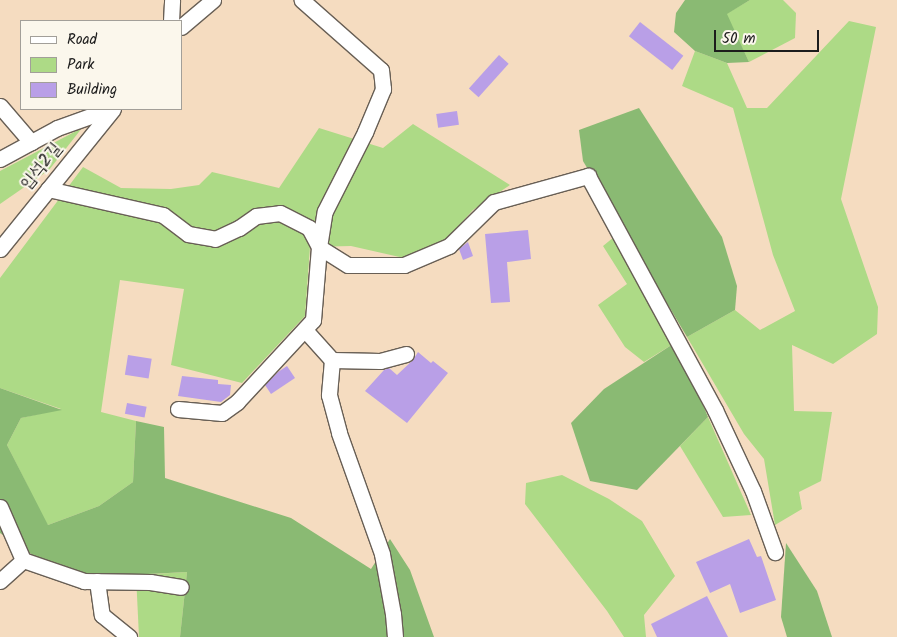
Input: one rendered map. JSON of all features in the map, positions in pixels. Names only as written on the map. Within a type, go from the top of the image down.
[{"type":"street","points":[[171,20],[172,0]]},
{"type":"street","points":[[182,26],[213,0]]},
{"type":"street","points":[[178,409],[222,413],[237,402],[314,320],[319,247],[325,211],[365,132],[383,89],[381,70],[302,0]]},
{"type":"street","points":[[0,106],[31,142]]},
{"type":"street","points":[[0,158],[57,128],[108,110]]},
{"type":"street","name":"입석2길","points":[[0,249],[110,110]]},
{"type":"street","points":[[48,189],[162,215],[188,234],[215,239],[239,228],[256,216],[280,213],[308,228],[319,247],[348,265],[404,265],[449,246],[494,202],[588,176],[715,410],[753,491],[775,552]]},
{"type":"street","points":[[304,330],[332,360],[380,361],[406,354]]},
{"type":"street","points":[[332,360],[329,395],[339,433],[382,554],[395,637]]},
{"type":"street","points":[[0,507],[23,560],[84,581],[150,582],[181,588]]},
{"type":"street","points":[[0,581],[23,560]]},
{"type":"street","points":[[97,581],[102,615],[129,637]]},
{"type":"green space","points":[[685,0],[750,0],[727,14],[749,62],[727,63],[695,51],[674,32],[676,13]]},
{"type":"green space","points":[[750,0],[783,0],[796,13],[795,38],[749,62],[726,14]]},
{"type":"green space","points":[[849,21],[876,27],[841,199],[878,307],[877,334],[833,364],[792,345],[794,411],[832,412],[821,481],[799,492],[802,509],[775,525],[764,459],[744,434],[687,337],[735,310],[760,330],[795,311],[773,255],[733,108],[682,86],[695,51],[727,63],[747,108],[767,108]]},
{"type":"green space","points":[[639,108],[722,237],[737,286],[735,310],[687,337],[583,161],[579,130]]},
{"type":"green space","points":[[413,124],[510,185],[473,210],[442,244],[404,258],[351,246],[310,247],[305,316],[242,383],[171,365],[184,289],[120,280],[101,412],[136,421],[133,482],[99,506],[48,525],[40,518],[29,489],[7,445],[21,418],[61,409],[0,388],[0,278],[83,167],[121,188],[171,189],[199,185],[212,172],[279,188],[319,128],[383,148]]},
{"type":"green space","points":[[82,128],[49,170],[0,204],[0,171]]},
{"type":"green space","points":[[614,237],[673,344],[644,362],[625,347],[598,305],[627,284],[603,246]]},
{"type":"green space","points":[[673,344],[693,381],[708,417],[637,490],[590,481],[571,423],[604,389]]},
{"type":"green space","points":[[0,388],[62,410],[21,418],[7,445],[48,525],[99,506],[133,482],[136,421],[164,427],[165,478],[291,518],[371,569],[390,539],[410,570],[434,637],[180,637],[187,572],[91,577],[40,560],[0,533]]},
{"type":"green space","points":[[708,417],[751,515],[723,517],[680,446]]},
{"type":"green space","points":[[562,475],[609,499],[642,521],[675,576],[644,615],[646,637],[624,637],[607,611],[525,504],[526,483]]},
{"type":"green space","points":[[786,543],[817,591],[832,637],[787,637],[781,617]]},
{"type":"green space","points":[[187,572],[180,637],[139,637],[136,575]]},
{"type":"building","points":[[640,22],[683,56],[672,70],[629,36]]},
{"type":"building","points":[[499,55],[509,64],[479,97],[469,88]]},
{"type":"building","points":[[457,111],[459,125],[438,128],[436,114]]},
{"type":"building","points":[[528,230],[531,259],[507,262],[510,302],[491,303],[485,234]]},
{"type":"building","points":[[468,242],[473,256],[463,260],[459,249]]},
{"type":"building","points":[[418,352],[431,363],[433,361],[448,373],[407,423],[365,391],[384,370],[389,368],[397,375],[413,360]]},
{"type":"building","points":[[128,355],[152,359],[149,379],[125,375]]},
{"type":"building","points":[[287,366],[295,378],[271,394],[265,385]]},
{"type":"building","points":[[182,376],[218,380],[218,384],[231,385],[230,395],[221,402],[178,396]]},
{"type":"building","points":[[127,403],[147,407],[145,418],[125,414]]},
{"type":"building","points":[[749,539],[757,557],[761,556],[776,600],[740,613],[730,584],[710,593],[696,562]]},
{"type":"building","points":[[707,596],[728,637],[657,637],[651,624]]}]
